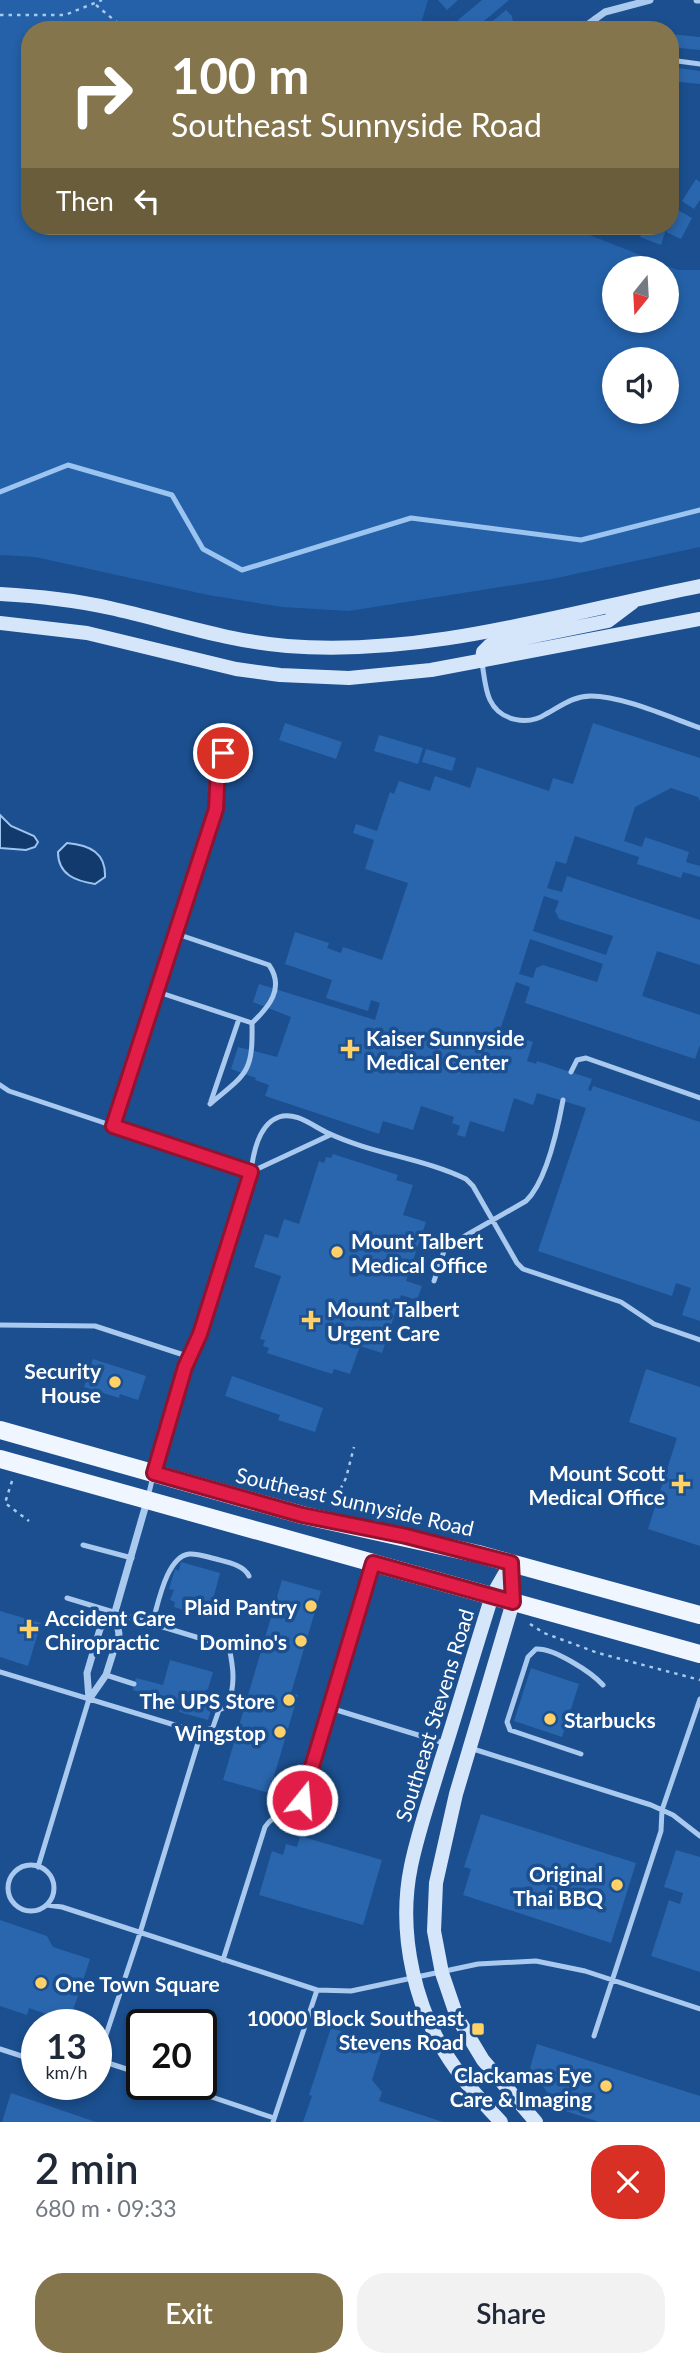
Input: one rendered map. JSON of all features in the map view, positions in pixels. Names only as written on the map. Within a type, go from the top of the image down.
[{"type":"main road","points":[[0,594],[97,606],[243,640],[346,649],[410,644],[700,586]]},
{"type":"main road","points":[[482,661],[483,652],[490,645],[608,621],[636,600]]},
{"type":"main road","points":[[0,623],[87,633],[236,669],[349,678],[431,670],[700,619]]},
{"type":"main road","name":"Southeast Sunnyside Road","points":[[0,1430],[328,1521],[406,1536],[700,1615]]},
{"type":"main road","points":[[9,1462],[700,1654]]},
{"type":"main road","name":"Southeast Stevens Road","points":[[501,2122],[470,2088],[440,2044],[415,1979],[407,1927],[408,1885],[423,1819],[492,1596],[511,1563]]},
{"type":"main road","name":"Southeast Stevens Road","points":[[511,1563],[513,1602],[456,1794],[436,1883],[435,1931],[442,1973],[457,2017],[472,2045],[536,2122]]},
{"type":"street","points":[[591,21],[614,9],[650,0]]},
{"type":"street","points":[[89,1699],[87,1673],[100,1629],[115,1612],[147,1500]]},
{"type":"street","points":[[89,1699],[106,1675],[119,1634],[115,1612]]},
{"type":"lane","points":[[679,61],[700,64]]},
{"type":"lane","points":[[482,661],[490,700],[500,712],[511,718],[527,721],[535,719],[570,700],[589,696],[610,698],[700,728]]},
{"type":"lane","points":[[113,1126],[216,809],[218,770],[230,736]]},
{"type":"lane","points":[[177,934],[269,965],[275,974],[275,989],[269,1008],[252,1023]]},
{"type":"lane","points":[[158,992],[252,1023]]},
{"type":"lane","points":[[239,1019],[210,1104],[245,1075],[253,1051],[252,1023]]},
{"type":"lane","points":[[571,1072],[577,1060],[586,1058],[700,1098]]},
{"type":"lane","points":[[0,1085],[9,1091],[251,1172],[331,1135]]},
{"type":"lane","points":[[434,1281],[444,1251],[526,1201],[534,1193],[557,1132],[563,1100]]},
{"type":"lane","points":[[147,1500],[190,1357],[200,1334],[251,1172],[253,1155],[261,1135],[274,1119],[280,1116],[298,1118],[331,1135],[466,1180],[473,1186],[523,1269],[621,1302],[654,1324],[700,1340]]},
{"type":"lane","points":[[0,1325],[95,1326],[190,1357]]},
{"type":"lane","points":[[83,1545],[132,1558]]},
{"type":"lane","points":[[152,1624],[173,1564],[186,1554],[230,1563],[247,1571],[249,1576]]},
{"type":"lane","points":[[223,1960],[265,1827],[274,1818],[296,1809],[302,1800],[373,1563]]},
{"type":"lane","points":[[67,1598],[229,1647],[235,1671],[234,1686],[228,1706],[219,1710],[212,1708]]},
{"type":"lane","points":[[581,1754],[510,1731],[507,1722],[528,1657],[536,1650],[543,1649],[554,1654],[594,1675],[603,1685]]},
{"type":"lane","points":[[0,1672],[201,1733],[213,1727],[219,1710]]},
{"type":"lane","points":[[106,1675],[134,1684]]},
{"type":"lane","points":[[38,1867],[89,1699]]},
{"type":"lane","points":[[594,2036],[661,1831],[662,1810],[700,1699]]},
{"type":"lane","points":[[330,1708],[447,1744]]},
{"type":"lane","points":[[112,2017],[201,1733]]},
{"type":"lane","points":[[470,1748],[662,1810],[700,1836]]},
{"type":"lane","points":[[28,1866],[38,1867],[46,1871],[52,1879],[52,1897],[40,1910],[23,1910],[10,1899],[8,1883],[12,1874],[28,1866]]},
{"type":"lane","points":[[0,1888],[8,1891]]},
{"type":"lane","points":[[47,1905],[62,1907],[317,1990],[351,1991],[478,1964],[522,1960],[558,1964],[700,2009]]},
{"type":"lane","points":[[217,2100],[274,2120],[317,1990]]},
{"type":"lane","points":[[0,2049],[21,2056]]},
{"type":"path","points":[[0,15],[65,15],[102,0]]},
{"type":"path","points":[[95,4],[115,21]]},
{"type":"path","points":[[328,1521],[337,1494],[346,1479],[354,1447]]},
{"type":"path","points":[[9,1462],[5,1503],[29,1521]]},
{"type":"path","points":[[544,1633],[598,1653],[700,1680]]},
{"type":"shaded area","points":[[0,0],[428,0],[422,21],[21,21],[21,235],[590,235],[643,256],[602,256],[602,333],[679,333],[679,270],[700,270],[700,547],[552,579],[349,611],[282,607],[208,595],[35,557],[0,555]]},
{"type":"shaded area","points":[[0,815],[11,826],[34,836],[38,842],[35,847],[26,850],[0,848]]},
{"type":"shaded area","points":[[67,843],[95,852],[103,862],[105,877],[95,884],[69,876],[61,866],[58,852]]},
{"type":"building","points":[[438,0],[458,0],[447,10]]},
{"type":"building","points":[[482,0],[509,0],[484,21],[458,20]]},
{"type":"building","points":[[506,10],[513,21],[493,21]]},
{"type":"building","points":[[679,35],[700,37],[700,50],[679,48]]},
{"type":"building","points":[[679,68],[700,71],[700,84],[679,82]]},
{"type":"building","points":[[696,179],[700,182],[700,200],[694,209],[682,201]]},
{"type":"building","points":[[679,211],[692,218],[681,239],[672,235],[679,235]]},
{"type":"building","points":[[641,235],[664,235],[661,245],[640,237]]},
{"type":"building","points":[[285,723],[342,742],[336,759],[279,740]]},
{"type":"building","points":[[593,723],[700,758],[700,801],[698,797],[671,788],[635,807],[624,841],[642,847],[645,837],[689,852],[686,862],[700,866],[700,877],[683,872],[681,878],[637,864],[639,857],[575,836],[566,864],[556,861],[547,888],[562,892],[567,876],[700,920],[700,965],[657,951],[642,996],[700,1015],[700,1045],[695,1059],[525,1003],[530,987],[516,982],[500,1030],[533,1042],[527,1061],[536,1064],[537,1061],[592,1079],[588,1090],[591,1091],[593,1086],[700,1122],[700,1321],[682,1315],[691,1288],[676,1283],[672,1296],[538,1251],[586,1108],[537,1093],[533,1105],[514,1098],[504,1132],[470,1121],[465,1137],[457,1135],[460,1126],[452,1123],[454,1117],[421,1106],[413,1130],[383,1121],[379,1134],[265,1096],[269,1085],[231,1069],[238,1047],[277,1057],[291,1017],[253,1002],[259,984],[375,1020],[380,1003],[371,1000],[368,1011],[326,998],[332,980],[285,964],[295,932],[329,943],[327,948],[341,953],[343,947],[382,960],[408,883],[365,869],[374,840],[353,833],[356,824],[377,831],[390,792],[394,794],[399,781],[430,791],[435,776],[470,788],[477,767],[549,791],[553,778],[573,784]],"holes":[[[544,896],[559,901],[555,911],[559,919],[613,936],[606,955],[533,931]],[[530,939],[603,964],[597,982],[543,965],[536,968],[533,978],[519,974]]]},
{"type":"building","points":[[379,735],[423,748],[418,764],[374,751]]},
{"type":"building","points":[[426,749],[456,758],[452,771],[422,762]]},
{"type":"building","name":"Mount Talbert Medical Office","points":[[333,1154],[398,1175],[396,1180],[413,1185],[403,1215],[426,1222],[406,1281],[422,1286],[417,1300],[401,1295],[382,1353],[360,1346],[350,1374],[334,1369],[332,1374],[267,1353],[269,1348],[263,1346],[265,1340],[260,1339],[281,1276],[254,1267],[265,1234],[278,1238],[284,1219],[299,1224],[319,1161],[324,1163],[326,1157],[331,1158]]},
{"type":"building","name":"Security House","points":[[93,1359],[146,1376],[138,1400],[120,1394],[119,1398],[84,1387]]},
{"type":"building","name":"Mount Scott Medical Office","points":[[646,1369],[700,1387],[700,1546],[648,1529],[677,1438],[629,1422]]},
{"type":"building","points":[[232,1376],[323,1408],[315,1432],[278,1420],[280,1415],[225,1396]]},
{"type":"building","points":[[181,1562],[220,1573],[210,1611],[195,1607],[193,1613],[174,1607],[175,1602],[170,1600],[174,1590],[169,1589],[175,1569],[179,1571]]},
{"type":"building","points":[[282,1580],[321,1591],[291,1693],[298,1695],[269,1793],[223,1780]]},
{"type":"building","points":[[0,1611],[41,1623],[28,1666],[0,1657]]},
{"type":"building","points":[[170,1660],[213,1672],[208,1689],[196,1695],[214,1701],[208,1720],[179,1712],[181,1705],[159,1698],[157,1705],[142,1701],[144,1693],[133,1690],[136,1678],[163,1685]]},
{"type":"building","points":[[531,1668],[579,1684],[562,1737],[514,1721]]},
{"type":"building","points":[[481,1814],[636,1863],[611,1943],[463,1895],[471,1869],[464,1867]]},
{"type":"building","points":[[300,1836],[382,1860],[363,1925],[259,1895],[272,1851],[283,1855],[286,1844],[297,1847]]},
{"type":"building","points":[[676,1850],[700,1857],[700,1972],[651,1956],[669,1900],[680,1904],[683,1893],[664,1887]]},
{"type":"building","name":"One Town Square","points":[[0,1920],[47,1936],[53,1947],[90,1959],[73,2009],[29,2008],[21,2009],[21,2013],[0,2006]]},
{"type":"building","points":[[331,2028],[383,2045],[372,2080],[382,2092],[379,2101],[443,2122],[303,2122]]},
{"type":"building","name":"Clackamas Eye Care & Imaging","points":[[537,2044],[700,2096],[700,2122],[599,2122],[559,2109],[530,2068]]},
{"type":"building","points":[[11,2093],[21,2096],[21,2100],[32,2100],[96,2122],[2,2122]]},
{"type":"waterway","points":[[0,492],[68,465],[172,495],[203,549],[242,570],[411,518],[581,540],[700,510]]},
{"type":"place","name":"Kaiser Sunnyside Medical Center","points":[[350,1049]]},
{"type":"place","name":"Mount Talbert Medical Office","points":[[337,1252]]},
{"type":"place","name":"Mount Talbert Urgent Care","points":[[311,1320]]},
{"type":"place","name":"Security House","points":[[115,1382]]},
{"type":"place","name":"Mount Scott Medical Office","points":[[681,1484]]},
{"type":"place","name":"Plaid Pantry","points":[[311,1606]]},
{"type":"place","name":"Accident Care Chiropractic","points":[[29,1629]]},
{"type":"place","name":"Domino's","points":[[301,1641]]},
{"type":"place","name":"The UPS Store","points":[[289,1700]]},
{"type":"place","name":"Starbucks","points":[[550,1719]]},
{"type":"place","name":"Wingstop","points":[[280,1732]]},
{"type":"place","name":"Original Thai BBQ","points":[[617,1885]]},
{"type":"place","name":"One Town Square","points":[[41,1983]]},
{"type":"place","name":"10000 Block Southeast Stevens Road","points":[[478,2029]]},
{"type":"place","name":"Clackamas Eye Care & Imaging","points":[[606,2086]]},
{"type":"route","points":[[223,753],[218,770],[216,809],[113,1126],[251,1172],[200,1334],[185,1367],[154,1473],[302,1515],[406,1536],[511,1563],[513,1602],[373,1563],[302,1800]]}]
